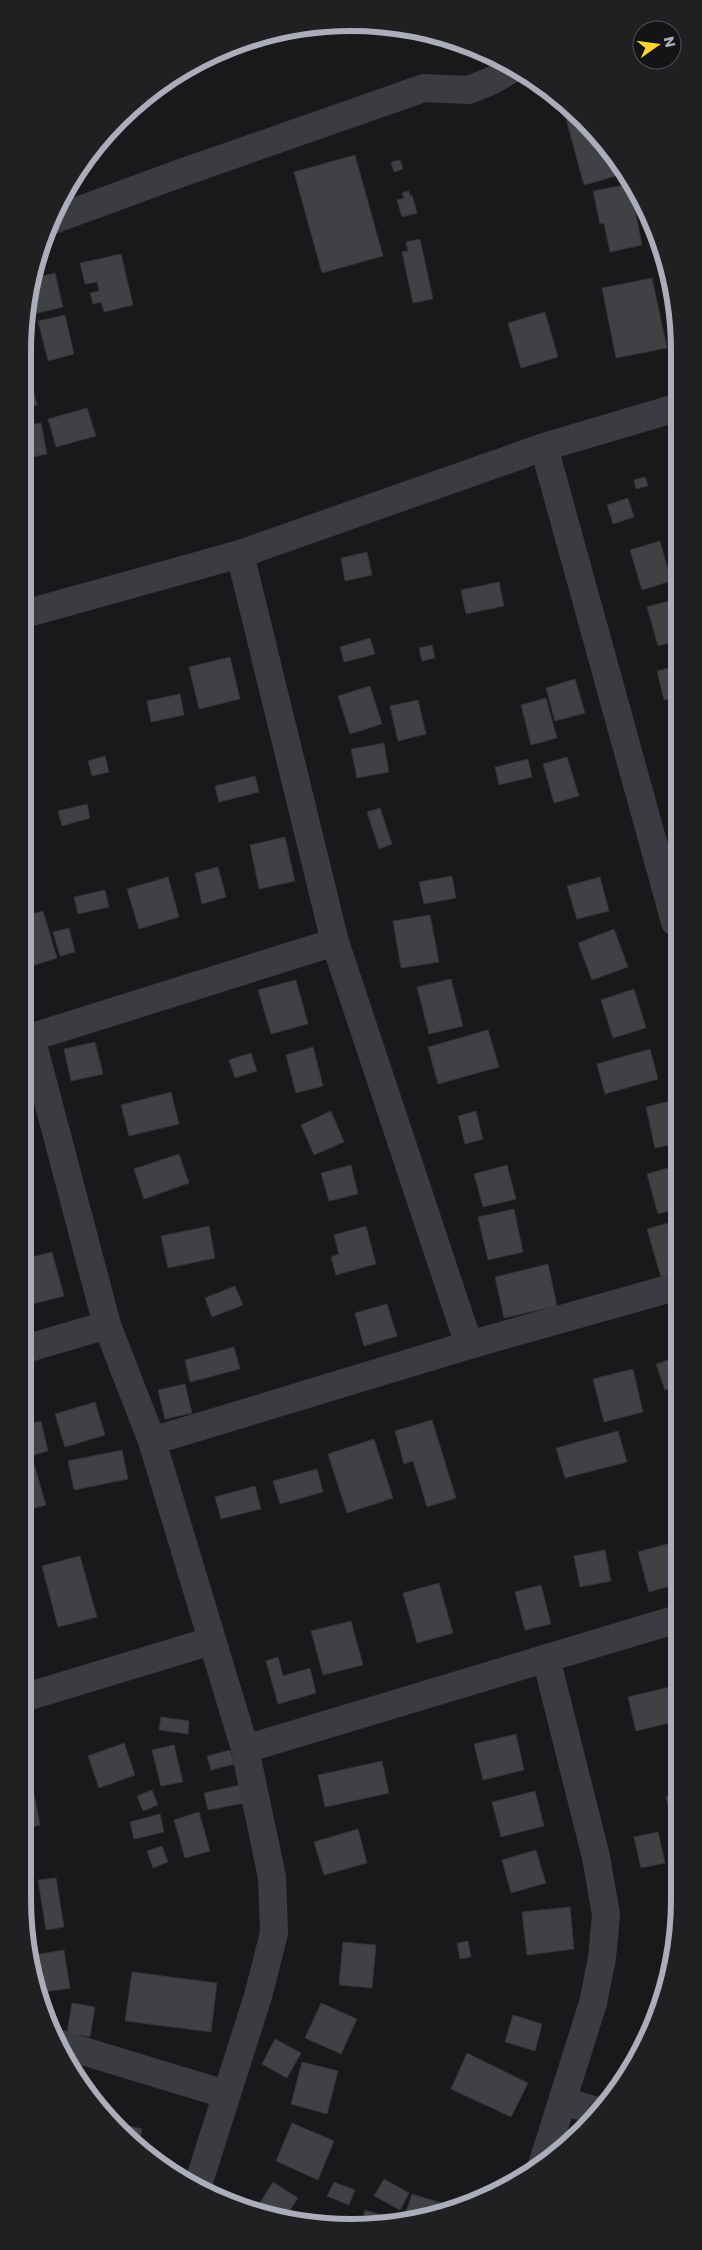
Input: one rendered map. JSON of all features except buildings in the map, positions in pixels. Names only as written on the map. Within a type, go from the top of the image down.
[{"type":"street","points":[[61,217],[424,88],[469,90],[507,72]]},
{"type":"street","points":[[31,613],[240,554],[544,448],[671,410]]},
{"type":"street","points":[[544,448],[671,908]]},
{"type":"street","points":[[240,554],[335,942],[469,1345]]},
{"type":"street","points":[[31,1037],[335,942]]},
{"type":"street","points":[[31,1045],[107,1325],[152,1441],[245,1749],[272,1878],[274,1933],[258,1996],[225,2094],[199,2180]]},
{"type":"street","points":[[152,1441],[469,1345],[671,1288]]},
{"type":"street","points":[[31,1347],[107,1325]]},
{"type":"street","points":[[245,1749],[671,1621]]},
{"type":"street","points":[[31,1696],[211,1641]]},
{"type":"street","points":[[546,1658],[596,1857],[606,1915],[602,1958],[594,2003],[546,2153]]},
{"type":"street","points":[[67,2046],[225,2094]]},
{"type":"street","points":[[563,2101],[592,2109]]}]
